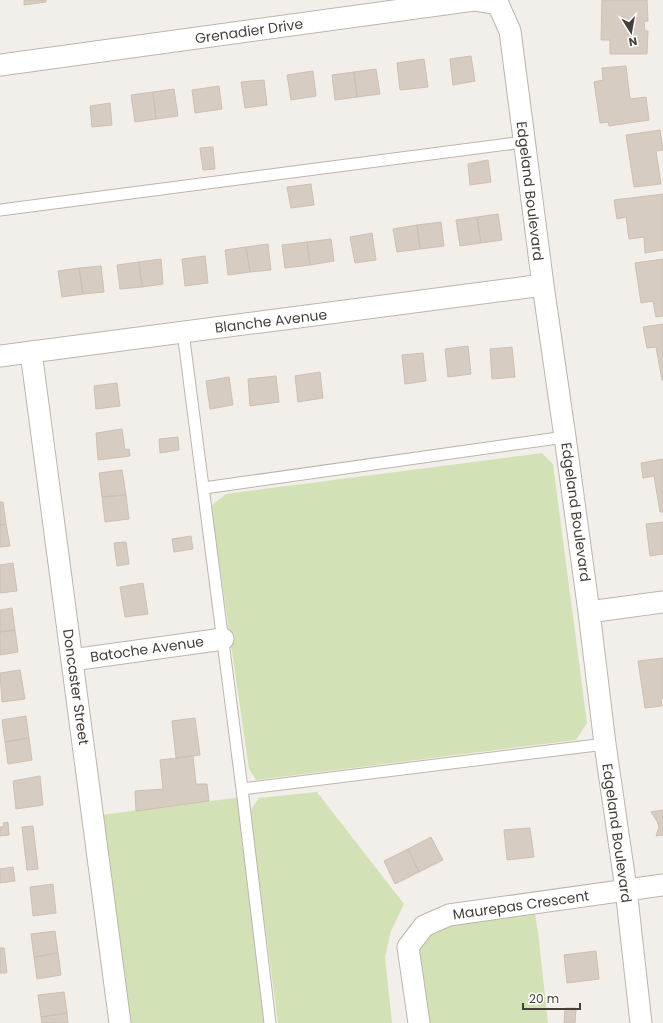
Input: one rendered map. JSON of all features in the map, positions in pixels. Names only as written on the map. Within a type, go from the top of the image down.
[{"type":"street","name":"Grenadier Drive","points":[[0,65],[474,0],[498,4]]},
{"type":"street","name":"Edgeland Boulevard","points":[[498,4],[510,31],[543,285],[589,612],[605,744],[626,889],[641,1023]]},
{"type":"street","name":"Blanche Avenue","points":[[0,356],[543,285]]},
{"type":"street","name":"Doncaster Street","points":[[31,352],[120,1023]]},
{"type":"street","points":[[589,612],[663,602]]},
{"type":"street","name":"Batoche Avenue","points":[[72,660],[223,639]]},
{"type":"street","name":"Maurepas Crescent","points":[[419,1023],[408,947],[424,926],[448,915],[663,884]]},
{"type":"lane","points":[[0,210],[524,142]]},
{"type":"lane","points":[[183,332],[242,789],[270,1023]]},
{"type":"lane","points":[[204,488],[565,437]]},
{"type":"lane","points":[[242,789],[605,744]]},
{"type":"green space","points":[[542,453],[553,464],[587,723],[576,740],[256,780],[249,769],[211,506],[226,494]]},
{"type":"green space","points":[[317,792],[404,904],[391,931],[385,957],[392,1023],[278,1023],[250,811],[259,798]]},
{"type":"green space","points":[[243,797],[270,1023],[120,1023],[93,816]]},
{"type":"green space","points":[[533,903],[538,932],[548,1023],[419,1023],[408,947],[424,926]]},
{"type":"building","points":[[24,0],[46,0],[46,2],[24,5]]},
{"type":"building","points":[[602,0],[647,0],[648,21],[644,22],[645,31],[648,31],[647,54],[610,54],[610,40],[601,40]]},
{"type":"building","points":[[471,56],[475,81],[453,85],[450,59]]},
{"type":"building","points":[[424,59],[428,87],[400,90],[397,63]]},
{"type":"building","points":[[626,66],[630,99],[646,97],[649,120],[609,126],[608,122],[600,123],[594,82],[603,80],[602,68]]},
{"type":"building","points":[[376,69],[380,94],[357,97],[354,72]]},
{"type":"building","points":[[313,71],[316,96],[291,100],[287,75]]},
{"type":"building","points":[[354,72],[357,97],[335,100],[332,75]]},
{"type":"building","points":[[264,80],[267,105],[245,108],[241,82]]},
{"type":"building","points":[[219,86],[222,109],[195,113],[192,90]]},
{"type":"building","points":[[174,89],[178,116],[156,119],[153,92]]},
{"type":"building","points":[[153,92],[156,119],[135,122],[131,95]]},
{"type":"building","points":[[110,103],[112,125],[92,127],[90,106]]},
{"type":"building","points":[[660,130],[663,150],[656,151],[661,184],[634,187],[626,135]]},
{"type":"building","points":[[213,147],[215,169],[203,170],[200,148]]},
{"type":"building","points":[[488,160],[491,182],[470,185],[468,164]]},
{"type":"building","points":[[311,184],[314,205],[291,208],[287,187]]},
{"type":"building","points":[[663,194],[663,250],[645,253],[644,237],[629,239],[626,217],[617,219],[614,200]]},
{"type":"building","points":[[498,214],[502,240],[481,243],[477,217]]},
{"type":"building","points":[[477,217],[481,243],[460,246],[456,220]]},
{"type":"building","points":[[441,222],[444,246],[420,249],[417,225]]},
{"type":"building","points":[[417,225],[420,249],[397,252],[393,229]]},
{"type":"building","points":[[372,233],[376,260],[355,263],[350,237]]},
{"type":"building","points":[[331,239],[334,261],[310,265],[307,242]]},
{"type":"building","points":[[307,242],[310,265],[285,268],[282,245]]},
{"type":"building","points":[[268,244],[271,270],[250,272],[246,247]]},
{"type":"building","points":[[246,247],[250,272],[228,275],[225,250]]},
{"type":"building","points":[[205,256],[208,283],[185,286],[182,259]]},
{"type":"building","points":[[161,259],[163,284],[142,287],[139,262]]},
{"type":"building","points":[[663,259],[663,316],[656,317],[653,301],[641,303],[635,263]]},
{"type":"building","points":[[139,262],[142,287],[120,289],[117,265]]},
{"type":"building","points":[[101,266],[104,292],[83,294],[79,268]]},
{"type":"building","points":[[79,268],[83,294],[62,297],[58,271]]},
{"type":"building","points":[[663,324],[662,380],[656,347],[647,348],[643,327]]},
{"type":"building","points":[[468,346],[471,374],[448,377],[445,349]]},
{"type":"building","points":[[512,347],[515,377],[492,379],[490,349]]},
{"type":"building","points":[[423,353],[426,381],[405,384],[402,355]]},
{"type":"building","points":[[320,372],[323,398],[298,402],[295,376]]},
{"type":"building","points":[[276,376],[279,402],[250,406],[248,379]]},
{"type":"building","points":[[229,377],[233,405],[210,409],[206,381]]},
{"type":"building","points":[[117,383],[120,406],[96,409],[94,386]]},
{"type":"building","points":[[122,429],[125,450],[129,449],[130,456],[98,460],[96,433]]},
{"type":"building","points":[[178,437],[179,450],[160,453],[159,439]]},
{"type":"building","points":[[663,459],[663,512],[660,512],[654,476],[643,478],[641,463]]},
{"type":"building","points":[[122,470],[126,495],[102,497],[99,473]]},
{"type":"building","points":[[126,495],[129,519],[105,522],[102,497]]},
{"type":"building","points":[[0,502],[3,502],[6,524],[0,525]]},
{"type":"building","points":[[663,522],[663,554],[650,556],[646,524]]},
{"type":"building","points":[[6,524],[10,546],[0,547],[0,525]]},
{"type":"building","points":[[191,536],[193,549],[174,552],[172,539]]},
{"type":"building","points":[[126,542],[129,564],[117,566],[114,543]]},
{"type":"building","points":[[13,563],[17,591],[0,593],[0,565]]},
{"type":"building","points":[[143,583],[148,614],[125,617],[120,587]]},
{"type":"building","points":[[12,608],[15,630],[0,632],[0,610]]},
{"type":"building","points":[[15,630],[18,652],[0,655],[0,632]]},
{"type":"building","points":[[663,658],[662,706],[645,708],[638,661]]},
{"type":"building","points":[[20,670],[25,699],[2,702],[0,673]]},
{"type":"building","points":[[26,716],[29,738],[5,742],[2,720]]},
{"type":"building","points":[[195,718],[200,755],[176,758],[172,721]]},
{"type":"building","points":[[29,738],[32,760],[8,764],[5,742]]},
{"type":"building","points":[[193,756],[196,784],[207,784],[209,801],[136,811],[135,791],[163,789],[160,760]]},
{"type":"building","points":[[40,776],[43,805],[16,809],[13,781]]},
{"type":"building","points":[[663,810],[663,835],[656,836],[659,827],[651,812]]},
{"type":"building","points":[[8,822],[9,835],[0,836],[0,827],[4,826],[3,823]]},
{"type":"building","points":[[33,826],[38,869],[27,870],[22,827]]},
{"type":"building","points":[[530,828],[534,857],[507,860],[504,830]]},
{"type":"building","points":[[431,837],[443,860],[419,872],[408,849]]},
{"type":"building","points":[[408,849],[419,872],[395,884],[384,861]]},
{"type":"building","points":[[13,867],[15,881],[0,883],[0,869]]},
{"type":"building","points":[[53,884],[56,913],[33,916],[30,887]]},
{"type":"building","points":[[55,931],[58,953],[34,957],[31,934]]},
{"type":"building","points":[[0,948],[4,948],[7,973],[0,973]]},
{"type":"building","points":[[596,951],[599,979],[567,983],[564,955]]},
{"type":"building","points":[[58,953],[61,975],[37,979],[34,957]]},
{"type":"building","points":[[64,992],[67,1013],[41,1017],[38,995]]},
{"type":"building","points":[[565,1008],[576,1008],[575,1023],[564,1023]]},
{"type":"building","points":[[67,1013],[68,1023],[42,1023],[41,1017]]}]
